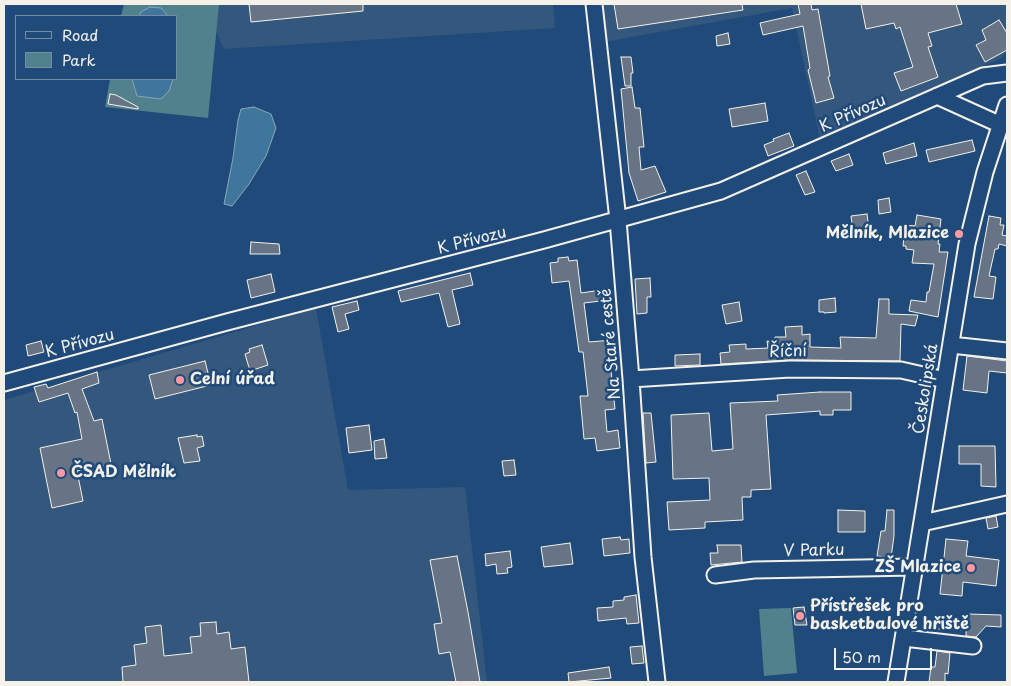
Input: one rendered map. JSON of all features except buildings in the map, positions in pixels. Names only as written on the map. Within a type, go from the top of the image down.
[{"type":"street","name":"Na Staré cestě","points":[[594,4],[618,220],[643,557],[657,682]]},
{"type":"street","name":"K Přívozu","points":[[4,383],[227,322],[544,240],[721,190],[983,76],[1007,73]]},
{"type":"street","points":[[937,96],[1001,125]]},
{"type":"street","name":"Českolipská","points":[[896,682],[970,230],[985,172],[1007,104]]},
{"type":"street","points":[[951,345],[1007,351]]},
{"type":"street","name":"Říční","points":[[631,379],[790,369],[901,370],[945,380]]},
{"type":"street","points":[[922,523],[1007,504]]},
{"type":"street","name":"V Parku","points":[[715,575],[754,570],[915,567]]},
{"type":"street","points":[[904,638],[973,646]]},
{"type":"shaded area","points":[[203,4],[553,4],[555,28],[224,49]]},
{"type":"shaded area","points":[[601,4],[1007,4],[1007,49],[1002,58],[820,139],[792,8],[604,42]]},
{"type":"shaded area","points":[[150,7],[161,8],[167,15],[140,15]]},
{"type":"shaded area","points":[[132,80],[173,80],[169,91],[161,99],[137,96]]},
{"type":"shaded area","points":[[254,107],[271,114],[276,128],[266,156],[249,184],[232,206],[224,204],[241,109]]},
{"type":"shaded area","points":[[316,308],[348,490],[465,487],[487,682],[4,682],[4,400]]},
{"type":"green space","points":[[124,4],[219,4],[208,118],[105,107],[110,80],[132,80],[137,96],[161,99],[169,91],[173,80],[178,80],[178,15],[167,15],[161,8],[141,12],[140,15],[121,15]]},
{"type":"green space","points":[[791,608],[797,673],[764,676],[759,609]]},
{"type":"place","name":"Mělník, Mlazice","points":[[959,234]]},
{"type":"place","name":"Celní úřad","points":[[180,380]]},
{"type":"place","name":"ČSAD Mělník","points":[[61,473]]},
{"type":"place","name":"ZŠ Mlazice","points":[[971,568]]},
{"type":"place","name":"Přístřešek pro basketbalové hřiště","points":[[800,616]]}]
